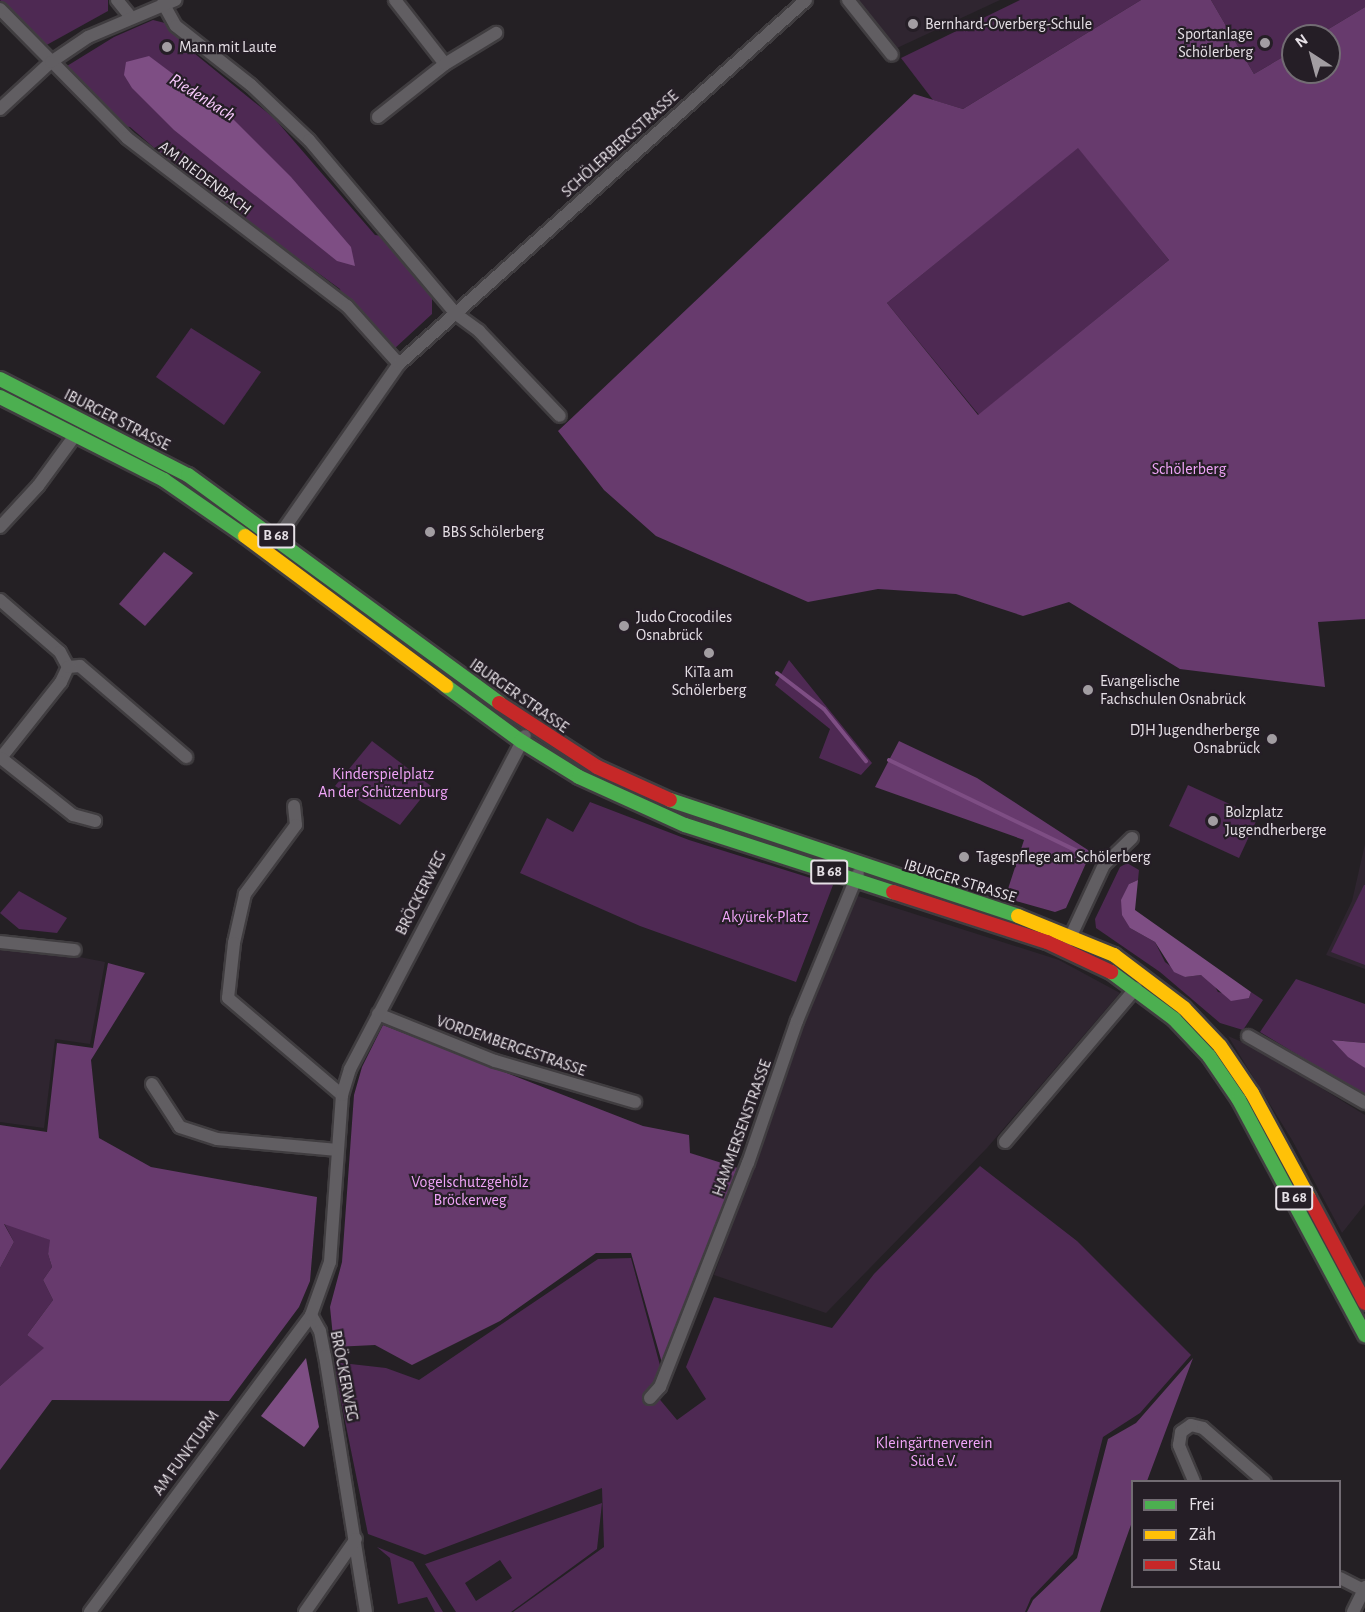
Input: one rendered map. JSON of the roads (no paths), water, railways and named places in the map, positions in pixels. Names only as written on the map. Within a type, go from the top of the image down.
[{"type":"main road","name":"IBURGER STRASSE","points":[[0,379],[188,476],[278,538],[531,726],[597,767],[665,798],[861,867],[1071,935],[1146,977],[1184,1008],[1220,1046],[1283,1145],[1365,1303]]},
{"type":"main road","name":"IBURGER STRASSE","points":[[0,397],[164,480],[267,551],[521,741],[627,802],[685,825],[1064,949],[1136,988],[1174,1019],[1209,1056],[1239,1100],[1365,1335]]},
{"type":"street","points":[[117,0],[130,16]]},
{"type":"street","points":[[395,0],[445,64]]},
{"type":"street","name":"SCHÖLERBERGSTRASSE","points":[[267,551],[399,364],[806,0]]},
{"type":"street","points":[[848,0],[892,56]]},
{"type":"street","points":[[0,110],[51,62],[88,37],[130,16],[169,2],[176,26],[251,85],[309,140],[456,314],[479,331],[560,416]]},
{"type":"street","name":"AM RIEDENBACH","points":[[0,9],[128,138],[170,174],[346,306],[399,364]]},
{"type":"street","points":[[378,117],[445,64],[495,33]]},
{"type":"street","points":[[0,527],[38,486],[76,434]]},
{"type":"street","points":[[0,600],[60,652],[68,667]]},
{"type":"street","points":[[68,667],[80,666],[186,757]]},
{"type":"street","points":[[68,667],[61,682],[0,758],[73,815],[95,821]]},
{"type":"street","name":"BRÖCKERWEG","points":[[366,1612],[325,1356],[320,1331],[311,1315],[330,1262],[342,1095],[350,1069],[378,1014],[531,726]]},
{"type":"street","points":[[294,806],[296,825],[245,894],[234,944],[228,998],[342,1095]]},
{"type":"street","points":[[1064,949],[1104,865],[1132,838]]},
{"type":"street","name":"HAMMERSENSTRASSE","points":[[651,1398],[660,1386],[748,1163],[798,1021],[861,867]]},
{"type":"street","points":[[0,942],[75,950]]},
{"type":"street","points":[[1005,1142],[1136,988]]},
{"type":"street","name":"VORDEMBERGESTRASSE","points":[[378,1014],[495,1061],[635,1102]]},
{"type":"street","points":[[1248,1036],[1365,1103]]},
{"type":"street","points":[[152,1084],[180,1127],[217,1139],[338,1150]]},
{"type":"street","name":"AM FUNKTURM","points":[[90,1612],[311,1315]]},
{"type":"street","points":[[1194,1480],[1179,1445],[1181,1432],[1191,1425],[1203,1428],[1263,1480]]},
{"type":"street","points":[[304,1612],[356,1539]]},
{"type":"street","points":[[1341,1578],[1364,1589],[1353,1612]]},
{"type":"water","name":"Riedenbach","points":[[149,56],[233,119],[291,177],[351,247],[355,266],[337,261],[174,130],[132,88],[124,75],[126,62]]},
{"type":"water","points":[[1138,880],[1135,910],[1251,992],[1249,998],[1231,1001],[1201,975],[1185,977],[1174,972],[1155,942],[1130,928],[1122,915],[1121,900],[1129,884]]},
{"type":"water","points":[[1332,1040],[1365,1043],[1365,1068],[1348,1057]]},
{"type":"water","points":[[306,1358],[319,1427],[304,1447],[261,1416]]},
{"type":"waterway","points":[[777,673],[824,709],[866,761]]},
{"type":"waterway","points":[[889,760],[1079,852]]},
{"type":"place","name":"Bernhard-Overberg-Schule","points":[[913,24]]},
{"type":"place","name":"Sportanlage Schölerberg","points":[[1265,43]]},
{"type":"place","name":"Mann mit Laute","points":[[167,47]]},
{"type":"place","name":"BBS Schölerberg","points":[[430,532]]},
{"type":"place","name":"Judo Crocodiles Osnabrück","points":[[624,626]]},
{"type":"place","name":"KiTa am Schölerberg","points":[[709,653]]},
{"type":"place","name":"Evangelische Fachschulen Osnabrück","points":[[1088,690]]},
{"type":"place","name":"DJH Jugendherberge Osnabrück","points":[[1272,739]]},
{"type":"place","name":"Bolzplatz Jugendherberge","points":[[1213,821]]},
{"type":"place","name":"Tagespflege am Schölerberg","points":[[964,857]]},
{"type":"park label","name":"Schölerberg","points":[[1189,469]]},
{"type":"park label","name":"Kinderspielplatz An der Schützenburg","points":[[383,783]]},
{"type":"park label","name":"Akyürek-Platz","points":[[765,917]]},
{"type":"park label","name":"Vogelschutzgehölz Bröckerweg","points":[[470,1191]]},
{"type":"park label","name":"Kleingärtnerverein Süd e.V.","points":[[934,1452]]}]
